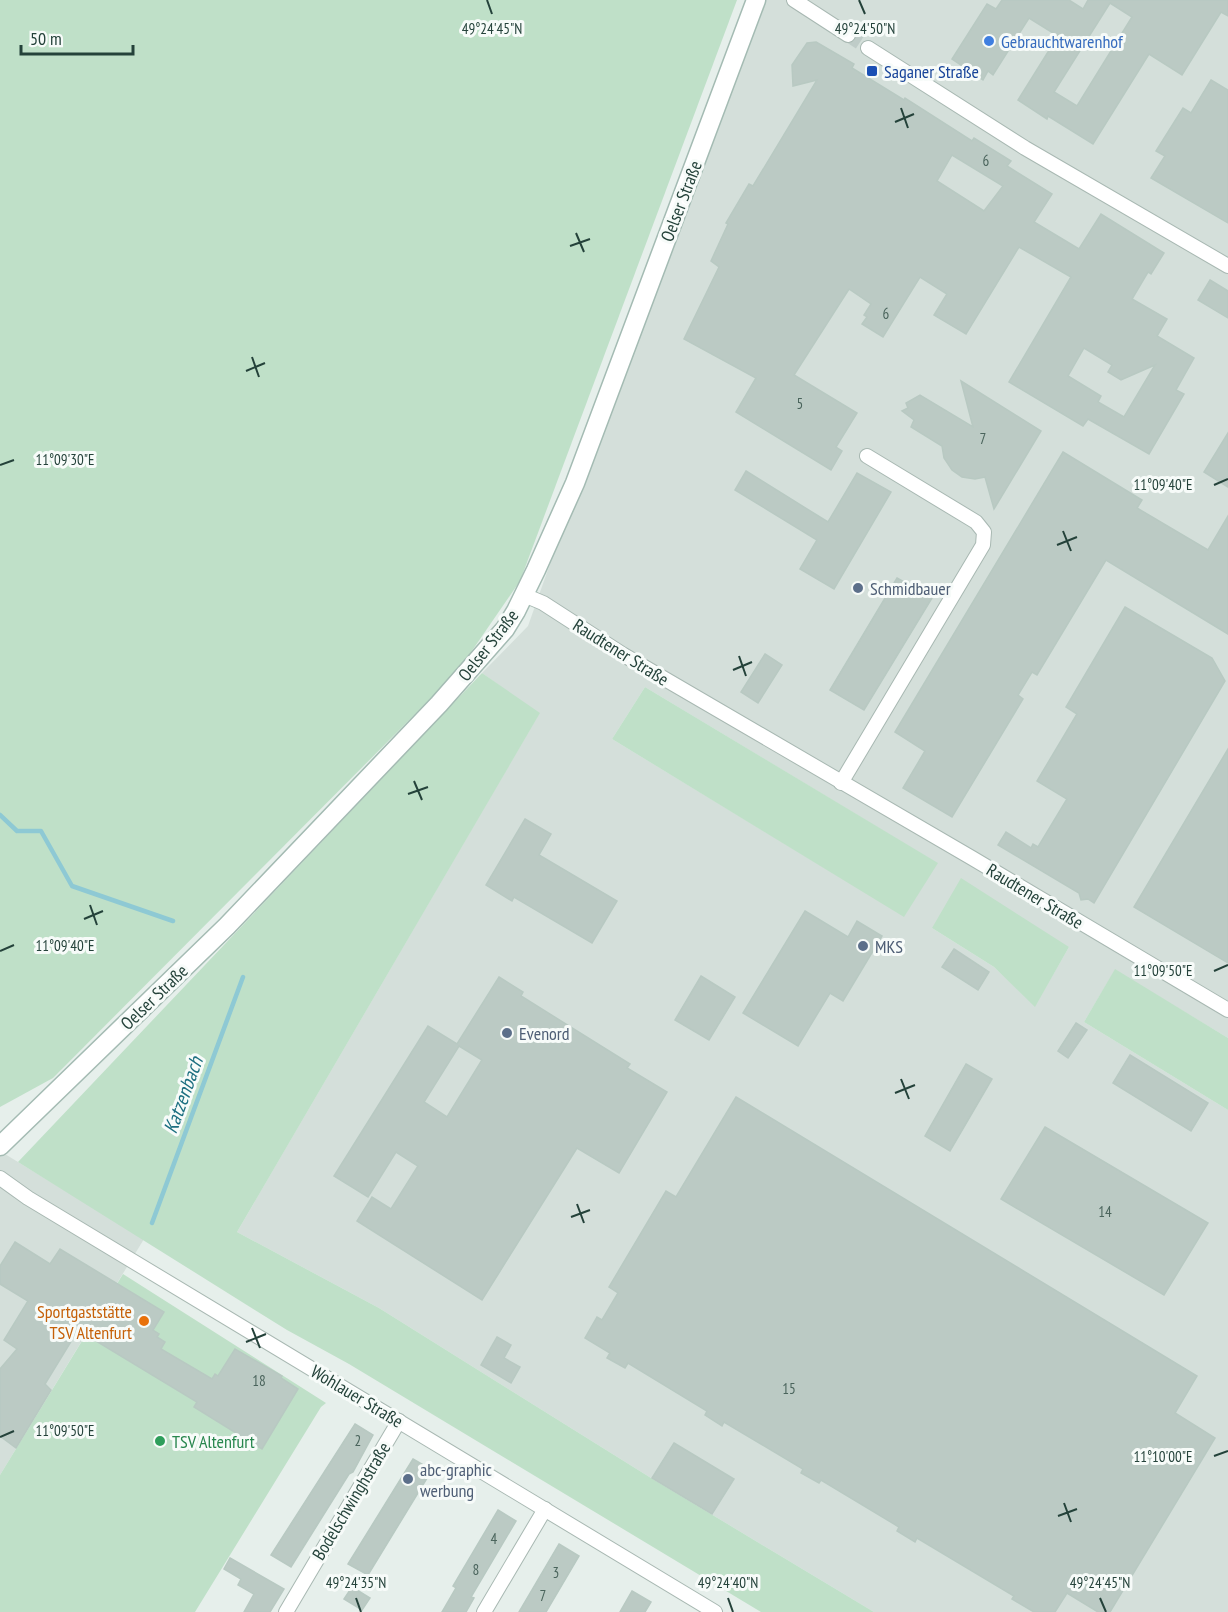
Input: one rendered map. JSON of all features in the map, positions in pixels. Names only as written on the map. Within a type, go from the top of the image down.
[{"type":"main road","name":"Oelser Straße","points":[[0,1146],[219,934],[343,807],[490,649],[505,629],[524,595],[561,516],[589,447],[756,0]]},
{"type":"street","points":[[794,0],[849,35]]},
{"type":"street","points":[[868,48],[1025,148],[1228,266]]},
{"type":"street","points":[[841,783],[983,545],[984,532],[976,522],[867,456]]},
{"type":"street","name":"Raudtener Straße","points":[[524,595],[543,603],[622,654],[1228,1010]]},
{"type":"street","name":"Wohlauer Straße","points":[[0,1178],[28,1198],[544,1509],[694,1607],[715,1612]]},
{"type":"street","name":"Bodelschwinghstraße","points":[[286,1612],[399,1421]]},
{"type":"street","points":[[484,1612],[544,1509]]},
{"type":"shaded area","points":[[750,0],[1228,0],[1228,1038],[1115,970],[1084,1022],[1228,1110],[1228,1612],[874,1612],[651,1478],[379,1308],[237,1232],[539,714],[482,673],[528,626]],"holes":[[[645,687],[937,863],[904,916],[612,739]],[[932,928],[1069,947],[1035,1006],[994,967]]]},
{"type":"shaded area","points":[[0,1151],[144,1239],[0,1475]]},
{"type":"green space","points":[[0,0],[737,0],[520,581],[458,671],[53,1078],[0,1107]]},
{"type":"green space","points":[[482,673],[540,713],[237,1232],[379,1308],[651,1478],[874,1612],[761,1612],[349,1364],[287,1330],[18,1162]]},
{"type":"green space","points":[[645,687],[938,863],[904,917],[612,739]]},
{"type":"green space","points":[[961,878],[1069,947],[1035,1007],[994,967],[932,928]]},
{"type":"green space","points":[[1115,969],[1228,1038],[1228,1110],[1084,1022]]},
{"type":"green space","name":"TSV Altenfurt","points":[[123,1274],[326,1403],[321,1407],[195,1612],[0,1612],[0,1475]]},
{"type":"building","points":[[1002,0],[1069,0],[1083,9],[1088,0],[1228,0],[1228,16],[1221,12],[1182,75],[1149,54],[1093,144],[1018,100],[1058,36],[1029,18],[993,75],[988,71],[983,80],[952,59],[987,4],[996,9]],"holes":[[[1110,3],[1132,17],[1077,106],[1054,92]]]},
{"type":"building","points":[[816,42],[854,64],[852,68],[904,100],[905,98],[972,141],[974,138],[1011,161],[1007,166],[1052,194],[1034,222],[1079,249],[1101,214],[1164,253],[1151,274],[1148,272],[1132,299],[1167,319],[1157,336],[1194,358],[1176,390],[1184,394],[1149,454],[1088,419],[1083,426],[1009,382],[1071,277],[1019,247],[966,334],[934,315],[947,294],[920,277],[883,337],[862,324],[867,317],[864,315],[871,304],[849,289],[794,375],[857,413],[836,447],[842,451],[831,470],[736,412],[756,378],[684,339],[719,267],[711,261],[728,224],[726,223],[749,184],[753,186],[817,80],[793,86],[792,65],[807,43]],"holes":[[[952,155],[1003,186],[984,211],[937,181]],[[1084,348],[1112,365],[1108,372],[1121,380],[1155,365],[1124,417],[1098,402],[1101,396],[1068,376]]]},
{"type":"building","points":[[1211,80],[1228,90],[1228,223],[1151,178],[1165,156],[1156,151],[1183,108],[1191,113]]},
{"type":"building","points":[[1210,280],[1228,291],[1228,318],[1198,300]]},
{"type":"building","points":[[961,381],[1041,431],[994,509],[985,477],[975,479],[962,477],[952,470],[944,458],[942,446],[911,427],[914,420],[902,411],[908,408],[906,403],[920,395],[973,427]]},
{"type":"building","points":[[1228,433],[1228,487],[1204,472]]},
{"type":"building","points":[[1063,452],[1142,500],[1137,508],[1208,550],[1228,516],[1228,634],[1106,560],[1037,675],[1032,672],[1018,695],[1023,699],[952,817],[903,788],[925,751],[895,732]]},
{"type":"building","points":[[746,471],[828,522],[857,473],[891,492],[834,589],[800,569],[817,540],[735,490]]},
{"type":"building","points":[[897,578],[932,598],[864,710],[830,690]]},
{"type":"building","points":[[1125,607],[1212,658],[1225,681],[1094,903],[1088,899],[1081,900],[1079,893],[998,845],[1006,832],[1031,848],[1033,844],[1038,847],[1067,799],[1037,781],[1077,714],[1066,707]]},
{"type":"building","points":[[765,654],[782,665],[758,703],[741,692]]},
{"type":"building","points":[[1228,749],[1228,963],[1134,907]]},
{"type":"building","points":[[525,819],[551,834],[539,855],[617,901],[592,943],[514,897],[512,901],[486,885]]},
{"type":"building","points":[[805,911],[848,937],[857,921],[882,936],[843,1001],[830,993],[798,1046],[743,1013]]},
{"type":"building","points":[[954,949],[989,972],[978,990],[942,967]]},
{"type":"building","points":[[701,976],[735,997],[709,1040],[675,1020]]},
{"type":"building","points":[[499,977],[523,992],[521,996],[630,1064],[627,1068],[667,1092],[619,1173],[577,1148],[482,1300],[357,1221],[372,1197],[391,1209],[418,1166],[396,1152],[368,1197],[334,1176],[428,1026],[457,1044]],"holes":[[[459,1046],[482,1060],[447,1117],[424,1102]]]},
{"type":"building","points":[[1076,1023],[1087,1030],[1068,1058],[1058,1051]]},
{"type":"building","points":[[1130,1055],[1208,1103],[1191,1131],[1113,1083]]},
{"type":"building","points":[[966,1064],[992,1079],[950,1151],[925,1136]]},
{"type":"building","points":[[736,1097],[1197,1376],[1175,1413],[1215,1438],[1110,1612],[1098,1612],[1067,1593],[1055,1612],[1034,1612],[1012,1599],[1014,1596],[917,1538],[915,1542],[897,1531],[899,1527],[821,1480],[819,1483],[801,1473],[803,1469],[724,1422],[722,1426],[705,1415],[707,1411],[628,1363],[625,1368],[607,1358],[610,1353],[585,1338],[597,1317],[602,1320],[618,1293],[609,1287],[666,1191],[676,1197]]},
{"type":"building","points":[[1045,1127],[1208,1223],[1164,1295],[1001,1199]]},
{"type":"building","points":[[15,1242],[50,1264],[60,1249],[164,1312],[153,1330],[159,1334],[157,1337],[165,1342],[161,1349],[212,1379],[215,1374],[218,1376],[235,1349],[282,1376],[281,1378],[298,1389],[262,1449],[194,1407],[197,1402],[78,1330],[45,1384],[51,1390],[16,1448],[0,1436],[0,1369],[17,1349],[4,1340],[28,1301],[0,1284],[0,1266]]},
{"type":"building","points":[[497,1337],[511,1345],[504,1358],[520,1367],[511,1383],[481,1365]]},
{"type":"building","points":[[355,1424],[373,1435],[353,1472],[349,1474],[291,1567],[271,1555]]},
{"type":"building","points":[[674,1443],[734,1479],[712,1514],[652,1478]]},
{"type":"building","points":[[413,1459],[432,1470],[368,1575],[348,1564]]},
{"type":"building","points":[[498,1510],[516,1521],[471,1597],[474,1598],[466,1612],[442,1612],[456,1588],[453,1586]]},
{"type":"building","points":[[559,1544],[579,1556],[546,1612],[519,1612]]},
{"type":"building","points":[[230,1558],[284,1589],[270,1612],[244,1612],[254,1594],[238,1585],[241,1579],[224,1569]]},
{"type":"building","points":[[352,1587],[370,1598],[362,1610],[344,1599]]},
{"type":"building","points":[[632,1591],[651,1602],[645,1612],[620,1612]]},
{"type":"waterway","name":"Katzenbach","points":[[0,815],[17,831],[41,831],[72,886],[173,921]]},
{"type":"waterway","name":"Katzenbach","points":[[152,1223],[243,977]]},
{"type":"tunnel","points":[[848,35],[868,48]]},
{"type":"place","name":"Gebrauchtwarenhof","points":[[989,41]]},
{"type":"place","name":"Saganer Straße","points":[[872,71]]},
{"type":"place","name":"Schmidbauer","points":[[858,588]]},
{"type":"place","name":"MKS","points":[[863,946]]},
{"type":"place","name":"Evenord","points":[[507,1033]]},
{"type":"place","name":"Sportgaststätte TSV Altenfurt","points":[[144,1321]]},
{"type":"place","name":"TSV Altenfurt","points":[[160,1441]]},
{"type":"place","name":"abc-graphic werbung","points":[[408,1479]]}]
